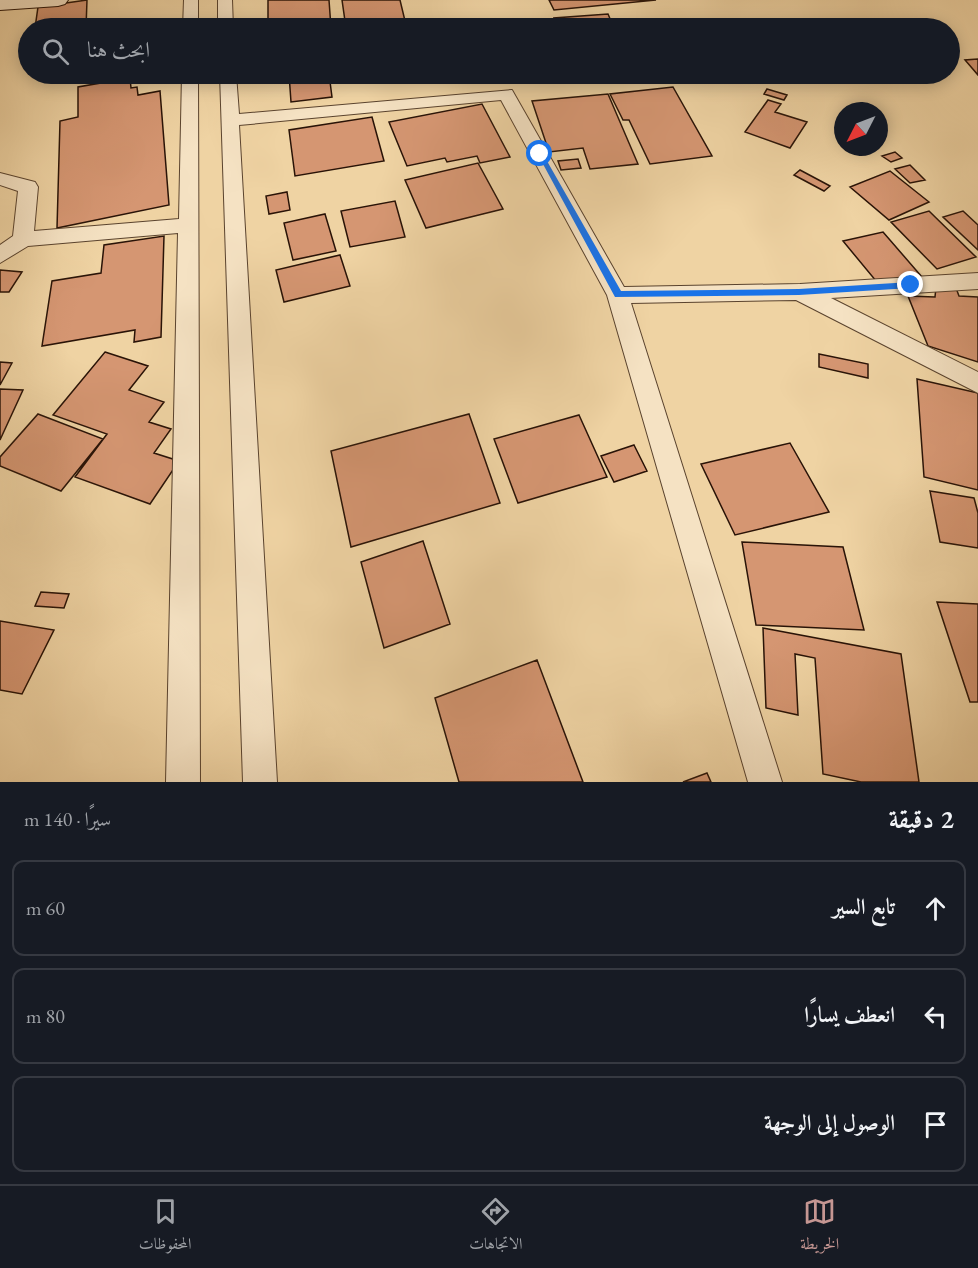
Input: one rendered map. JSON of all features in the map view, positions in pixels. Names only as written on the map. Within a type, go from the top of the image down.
[{"type":"main road","points":[[0,4],[58,0]]},
{"type":"street","points":[[191,0],[191,18]]},
{"type":"street","points":[[225,0],[226,18]]},
{"type":"street","points":[[183,782],[190,84]]},
{"type":"street","points":[[228,84],[260,782]]},
{"type":"street","points":[[230,120],[506,94],[618,294],[765,782]]},
{"type":"street","points":[[0,179],[28,187],[23,239]]},
{"type":"street","points":[[0,255],[23,239],[189,225]]},
{"type":"street","points":[[618,294],[799,292],[978,280]]},
{"type":"street","points":[[799,292],[978,383]]},
{"type":"building","points":[[87,0],[86,18],[36,18],[38,7]]},
{"type":"building","points":[[268,0],[329,0],[330,18],[268,18]]},
{"type":"building","points":[[342,0],[400,0],[404,18],[345,18]]},
{"type":"building","points":[[549,0],[656,0],[554,10]]},
{"type":"building","points":[[608,14],[610,18],[554,18]]},
{"type":"building","points":[[978,59],[978,75],[965,60]]},
{"type":"building","points":[[95,84],[131,84],[131,88],[137,87],[138,95],[160,91],[169,205],[57,228],[60,121],[78,117],[78,87]]},
{"type":"building","points":[[290,84],[330,84],[332,97],[291,102]]},
{"type":"building","points":[[673,87],[712,156],[650,164],[629,120],[623,120],[610,94]]},
{"type":"building","points":[[767,89],[787,95],[784,100],[764,94]]},
{"type":"building","points":[[608,94],[638,164],[590,169],[583,148],[549,152],[532,101]]},
{"type":"building","points":[[768,100],[781,104],[775,112],[807,122],[790,148],[745,132]]},
{"type":"building","points":[[482,104],[510,157],[480,163],[477,156],[447,162],[445,158],[407,166],[389,122]]},
{"type":"building","points":[[372,117],[384,161],[295,176],[289,130]]},
{"type":"building","points":[[895,152],[902,158],[891,162],[882,156]]},
{"type":"building","points":[[578,159],[581,168],[561,170],[558,161]]},
{"type":"building","points":[[478,163],[503,209],[426,228],[405,180]]},
{"type":"building","points":[[910,165],[925,180],[910,183],[895,169]]},
{"type":"building","points":[[800,170],[830,186],[824,191],[794,175]]},
{"type":"building","points":[[890,171],[929,202],[889,220],[850,187]]},
{"type":"building","points":[[287,192],[290,210],[269,214],[266,196]]},
{"type":"building","points":[[395,201],[405,237],[350,247],[341,211]]},
{"type":"building","points":[[929,211],[976,257],[937,269],[891,222]]},
{"type":"building","points":[[963,211],[978,225],[978,250],[943,217]]},
{"type":"building","points":[[325,214],[336,251],[293,260],[284,223]]},
{"type":"building","points":[[883,232],[922,277],[881,287],[843,241]]},
{"type":"building","points":[[164,236],[161,337],[134,342],[135,330],[42,346],[52,281],[101,273],[104,245]]},
{"type":"building","points":[[340,255],[350,286],[284,302],[276,270]]},
{"type":"building","points":[[0,270],[22,272],[9,292],[0,292]]},
{"type":"building","points":[[936,287],[956,288],[959,296],[978,297],[978,362],[928,346],[908,296],[935,297]]},
{"type":"building","points":[[105,352],[148,366],[129,390],[164,402],[149,422],[171,429],[154,453],[179,461],[150,504],[75,477],[107,434],[53,415]]},
{"type":"building","points":[[819,354],[868,364],[868,378],[819,367]]},
{"type":"building","points":[[0,362],[12,363],[0,385]]},
{"type":"building","points":[[917,379],[978,393],[978,490],[924,477]]},
{"type":"building","points":[[0,389],[23,390],[0,440]]},
{"type":"building","points":[[38,414],[103,439],[61,491],[0,466],[0,457]]},
{"type":"building","points":[[469,414],[500,503],[351,547],[331,451]]},
{"type":"building","points":[[579,415],[607,477],[518,503],[494,439]]},
{"type":"building","points":[[790,443],[829,512],[735,535],[701,464]]},
{"type":"building","points":[[634,445],[647,471],[614,482],[601,456]]},
{"type":"building","points":[[930,491],[974,498],[978,513],[978,548],[940,542]]},
{"type":"building","points":[[423,541],[450,624],[384,648],[361,562]]},
{"type":"building","points":[[742,542],[843,547],[864,630],[756,625]]},
{"type":"building","points":[[41,592],[69,594],[64,608],[35,606]]},
{"type":"building","points":[[937,602],[978,604],[978,702],[970,702]]},
{"type":"building","points":[[0,621],[54,630],[22,694],[0,690]]},
{"type":"building","points":[[763,628],[901,654],[919,782],[861,782],[823,774],[815,658],[795,654],[798,715],[766,708]]},
{"type":"building","points":[[537,660],[583,782],[459,782],[435,698]]},
{"type":"building","points":[[707,773],[711,782],[683,782]]},
{"type":"route","points":[[540,154],[618,294],[799,292],[911,285]]}]
